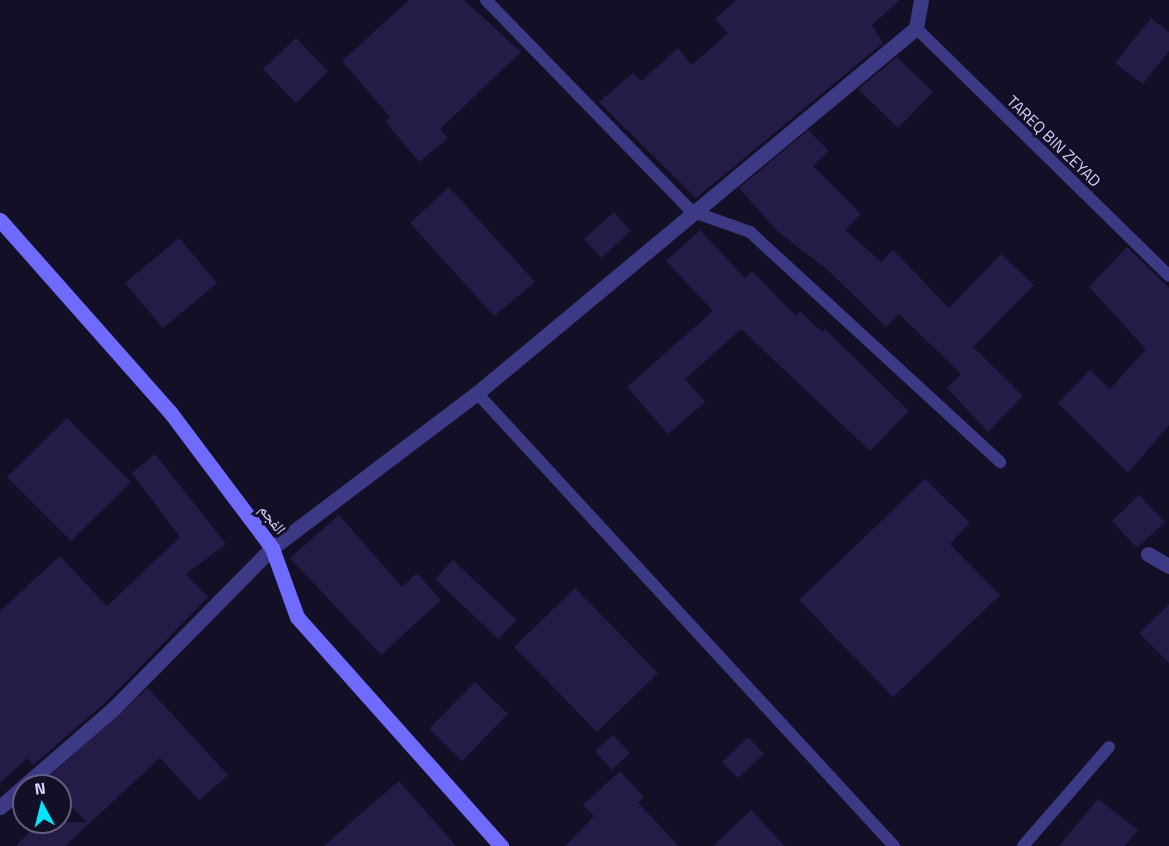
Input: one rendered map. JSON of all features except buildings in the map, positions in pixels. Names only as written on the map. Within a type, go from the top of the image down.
[{"type":"main road","name":"الفجم","points":[[0,220],[170,412],[273,548],[297,617],[501,846]]},
{"type":"street","points":[[38,774],[113,709],[273,548],[477,393],[691,211],[916,28],[921,0]]},
{"type":"street","points":[[1148,554],[1169,566]]},
{"type":"street","points":[[0,807],[12,796]]},
{"type":"lane","points":[[486,0],[691,211],[750,232],[1000,462]]},
{"type":"lane","name":"TAREQ BIN ZEYAD","points":[[916,28],[1169,276]]},
{"type":"lane","points":[[477,393],[894,846]]},
{"type":"lane","points":[[1023,846],[1109,747]]}]
